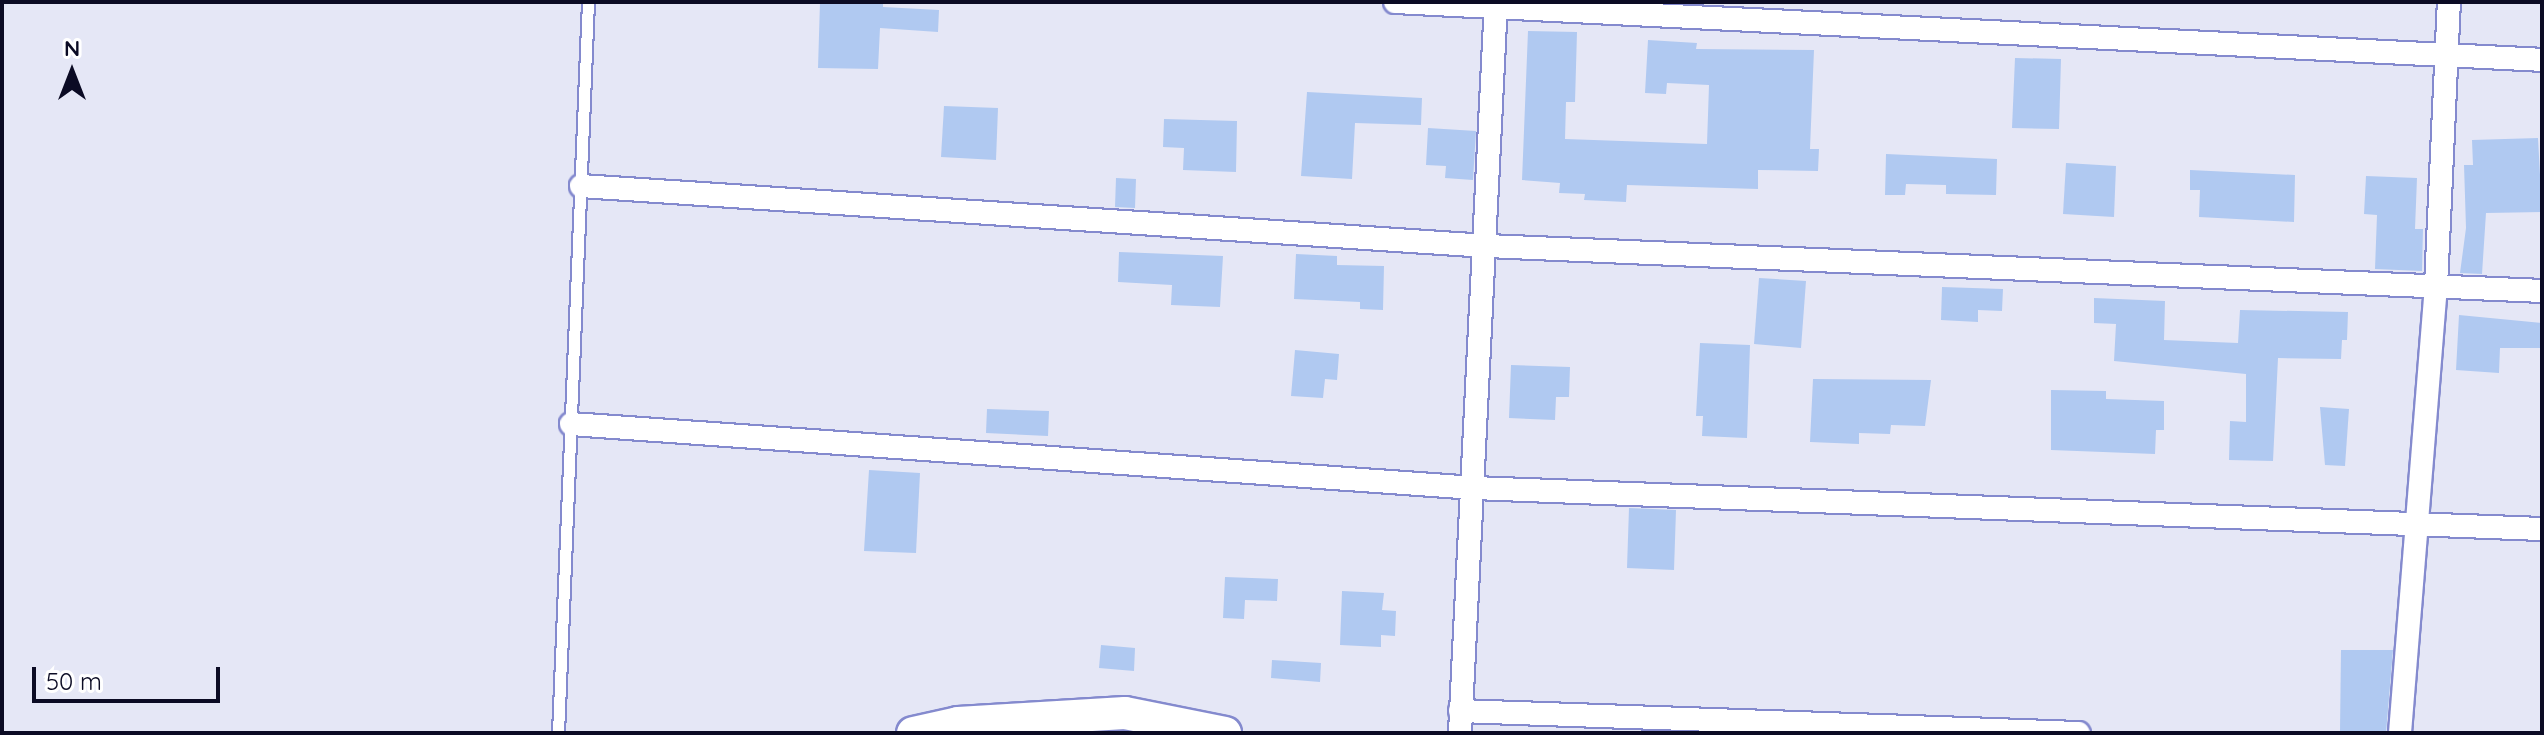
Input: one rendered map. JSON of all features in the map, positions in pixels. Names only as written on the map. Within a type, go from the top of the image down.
[{"type":"street","points":[[1395,2],[2542,60]]},
{"type":"street","points":[[2400,733],[2436,286],[2449,2]]},
{"type":"street","points":[[1496,5],[1487,246],[1460,722],[2079,733]]},
{"type":"street","points":[[581,186],[1487,246],[2542,291]]},
{"type":"street","points":[[571,424],[1474,488],[2542,529]]},
{"type":"street","points":[[913,733],[958,723],[1125,713],[1225,733]]},
{"type":"lane","points":[[558,733],[588,2]]},
{"type":"building","points":[[820,2],[883,2],[883,7],[939,10],[938,32],[880,28],[878,69],[818,68]]},
{"type":"building","points":[[1528,31],[1577,32],[1575,102],[1566,102],[1565,139],[1707,144],[1709,85],[1667,83],[1666,94],[1645,93],[1648,40],[1697,43],[1696,49],[1814,50],[1810,149],[1819,149],[1818,171],[1758,170],[1758,189],[1627,185],[1626,202],[1584,200],[1585,194],[1559,193],[1560,183],[1522,180]]},
{"type":"building","points":[[2015,58],[2061,59],[2059,129],[2012,128]]},
{"type":"building","points":[[1307,92],[1422,98],[1421,125],[1355,123],[1352,179],[1301,176]]},
{"type":"building","points":[[944,106],[998,108],[996,160],[941,157]]},
{"type":"building","points":[[1164,119],[1237,121],[1236,172],[1183,170],[1184,148],[1163,147]]},
{"type":"building","points":[[1428,128],[1476,131],[1473,180],[1445,178],[1446,166],[1426,165]]},
{"type":"building","points":[[2538,138],[2542,212],[2486,213],[2482,274],[2460,273],[2466,228],[2464,165],[2473,165],[2472,140]]},
{"type":"building","points":[[1886,154],[1997,159],[1996,195],[1946,194],[1946,185],[1906,184],[1905,195],[1885,195]]},
{"type":"building","points":[[2066,163],[2116,166],[2114,217],[2063,214]]},
{"type":"building","points":[[2190,170],[2295,175],[2294,222],[2199,217],[2200,190],[2190,190]]},
{"type":"building","points":[[2366,176],[2417,178],[2415,229],[2423,229],[2422,271],[2375,269],[2377,215],[2364,214]]},
{"type":"building","points":[[1116,178],[1136,179],[1135,208],[1115,207]]},
{"type":"building","points":[[1119,252],[1223,256],[1220,307],[1171,305],[1172,285],[1118,282]]},
{"type":"building","points":[[1296,254],[1337,256],[1337,265],[1384,266],[1383,310],[1360,309],[1360,302],[1294,299]]},
{"type":"building","points":[[1759,278],[1806,281],[1801,348],[1754,344]]},
{"type":"building","points":[[1942,287],[2003,289],[2002,311],[1978,310],[1978,322],[1941,320]]},
{"type":"building","points":[[2094,298],[2165,301],[2164,340],[2238,343],[2240,310],[2348,312],[2347,340],[2342,340],[2341,359],[2278,358],[2273,461],[2229,460],[2230,421],[2246,422],[2246,374],[2114,361],[2116,324],[2094,323]]},
{"type":"building","points":[[2459,315],[2542,323],[2542,348],[2500,348],[2499,373],[2456,370]]},
{"type":"building","points":[[1700,343],[1750,345],[1747,438],[1702,436],[1703,416],[1696,416]]},
{"type":"building","points":[[1295,350],[1339,354],[1337,380],[1325,379],[1323,398],[1291,396]]},
{"type":"building","points":[[1511,365],[1570,367],[1569,397],[1556,397],[1555,420],[1509,418]]},
{"type":"building","points":[[1813,379],[1931,380],[1925,426],[1891,425],[1890,434],[1859,433],[1859,444],[1810,442]]},
{"type":"building","points":[[2051,390],[2106,391],[2106,399],[2164,401],[2164,430],[2156,430],[2155,454],[2051,450]]},
{"type":"building","points":[[2320,407],[2349,409],[2345,466],[2325,465]]},
{"type":"building","points":[[987,409],[1049,411],[1048,436],[986,433]]},
{"type":"building","points":[[869,470],[920,473],[916,553],[864,551]]},
{"type":"building","points":[[1629,508],[1676,510],[1674,570],[1627,568]]},
{"type":"building","points":[[1225,577],[1278,579],[1277,601],[1245,600],[1244,619],[1223,618]]},
{"type":"building","points":[[1342,591],[1384,593],[1382,610],[1396,611],[1395,636],[1381,635],[1381,647],[1340,645]]},
{"type":"building","points":[[1101,645],[1135,648],[1134,671],[1099,668]]},
{"type":"building","points":[[2341,650],[2393,650],[2386,733],[2340,731]]},
{"type":"building","points":[[1272,660],[1321,663],[1320,682],[1271,678]]}]
